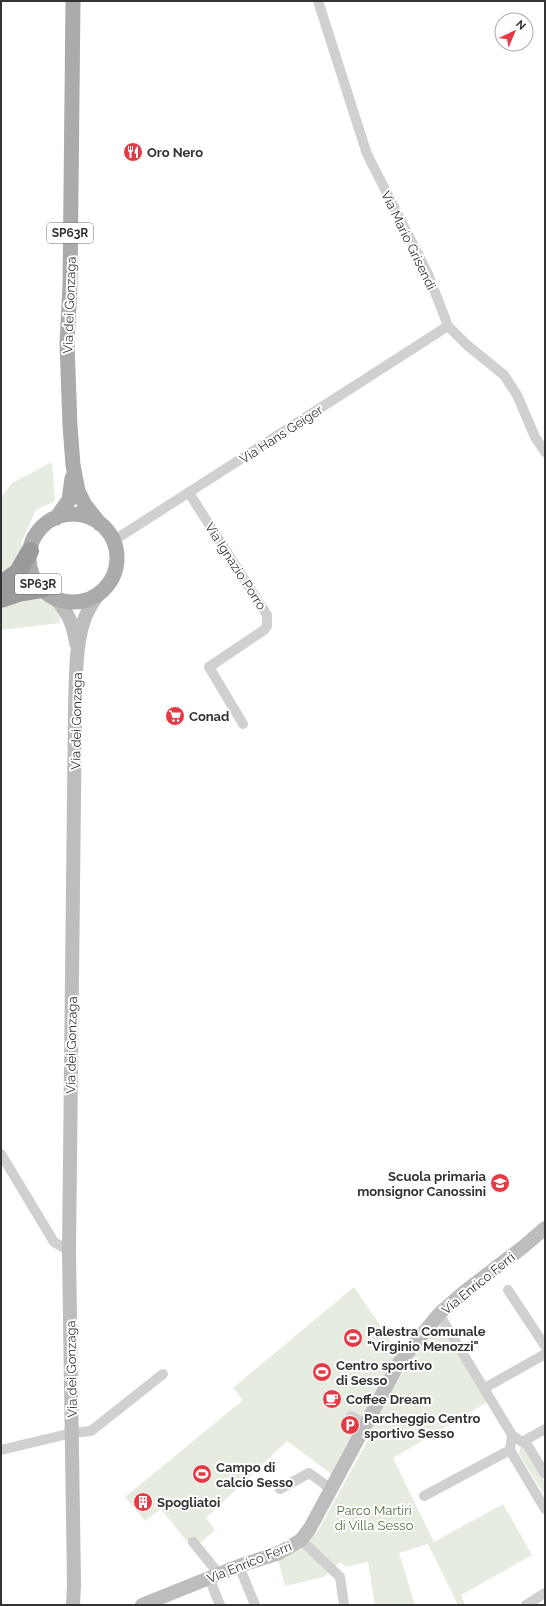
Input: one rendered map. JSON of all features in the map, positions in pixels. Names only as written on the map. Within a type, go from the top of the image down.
[{"type":"highway","name":"SP63R","points":[[1,584],[18,572],[30,551]]},
{"type":"highway","name":"SP63R","points":[[1,599],[19,592],[49,593]]},
{"type":"main road","name":"Via dei Gonzaga","points":[[73,1],[70,271],[67,343],[73,465]]},
{"type":"main road","name":"SP63R","points":[[56,518],[69,500],[73,465]]},
{"type":"main road","name":"SP63R","points":[[73,465],[78,491],[85,505],[100,524]]},
{"type":"main road","name":"SP63R","points":[[63,515],[79,515],[94,519],[100,524],[108,532],[113,541],[117,555],[115,569],[109,582],[100,592],[90,598],[78,601],[66,601],[49,593],[38,583],[32,571],[30,551],[38,531],[43,526],[63,515]]},
{"type":"main road","name":"Via dei Gonzaga","points":[[73,1605],[74,1584],[69,1251],[75,706],[77,657],[82,627],[87,611],[100,592]]},
{"type":"main road","name":"Via dei Gonzaga","points":[[49,593],[68,614],[74,628],[77,657]]},
{"type":"main road","name":"Via Enrico Ferri","points":[[142,1605],[239,1566],[279,1552],[301,1540],[310,1528],[330,1488],[399,1363],[439,1314],[464,1292],[523,1247],[545,1228]]},
{"type":"street","name":"Via Mario Grisendi","points":[[318,1],[367,154],[428,274],[448,326],[467,345],[504,375],[517,395],[535,437],[545,452]]},
{"type":"street","name":"Via Hans Geiger","points":[[113,541],[448,326]]},
{"type":"street","name":"Via Ignazio Porro","points":[[189,493],[267,615],[267,626],[264,630],[209,667],[243,724]]},
{"type":"street","points":[[1,1154],[54,1242],[69,1251]]},
{"type":"street","points":[[508,1290],[545,1346]]},
{"type":"street","points":[[439,1314],[512,1435],[528,1446],[545,1474]]},
{"type":"street","points":[[485,1388],[545,1354]]},
{"type":"street","name":"Via dei Gonzaga","points":[[72,1433],[91,1431],[163,1374]]},
{"type":"street","points":[[351,1416],[366,1424]]},
{"type":"street","points":[[522,1442],[545,1429]]},
{"type":"street","points":[[1,1450],[72,1433]]},
{"type":"street","points":[[512,1435],[510,1450],[545,1509]]},
{"type":"street","points":[[424,1496],[510,1450]]},
{"type":"street","points":[[280,1489],[309,1473],[330,1488]]},
{"type":"street","points":[[301,1540],[340,1577],[344,1605]]},
{"type":"street","points":[[193,1542],[214,1576],[220,1605]]},
{"type":"street","points":[[239,1566],[255,1605]]},
{"type":"street","points":[[526,1605],[545,1594]]},
{"type":"green space","points":[[52,462],[55,501],[36,510],[21,543],[23,556],[1,576],[1,497],[12,483]]},
{"type":"green space","points":[[44,595],[59,609],[60,623],[1,630],[1,608]]},
{"type":"green space","name":"Centro sportivo di Sesso","points":[[354,1287],[401,1356],[334,1476],[287,1441],[206,1518],[215,1530],[193,1549],[161,1509],[145,1521],[125,1497],[243,1400],[233,1388]]},
{"type":"green space","name":"Parco Martiri di Villa Sesso","points":[[443,1321],[491,1400],[393,1458],[434,1542],[503,1504],[532,1555],[461,1595],[465,1605],[458,1605],[428,1544],[399,1553],[415,1605],[375,1605],[368,1562],[346,1567],[340,1562],[324,1577],[285,1586],[278,1560],[318,1531],[373,1431],[372,1427],[404,1371],[422,1343]]},
{"type":"green space","points":[[521,1447],[525,1450],[545,1483],[545,1496],[519,1454]]},
{"type":"place","name":"Oro Nero","points":[[133,152]]},
{"type":"place","name":"Conad","points":[[175,716]]},
{"type":"place","name":"Scuola primaria monsignor Canossini","points":[[500,1183]]},
{"type":"place","name":"Palestra Comunale \"Virginio Menozzi\"","points":[[353,1338]]},
{"type":"place","name":"Centro sportivo di Sesso","points":[[322,1372]]},
{"type":"place","name":"Coffee Dream","points":[[332,1399]]},
{"type":"place","name":"Parcheggio Centro sportivo Sesso","points":[[350,1425]]},
{"type":"place","name":"Campo di calcio Sesso","points":[[202,1474]]},
{"type":"place","name":"Spogliatoi","points":[[143,1502]]}]
